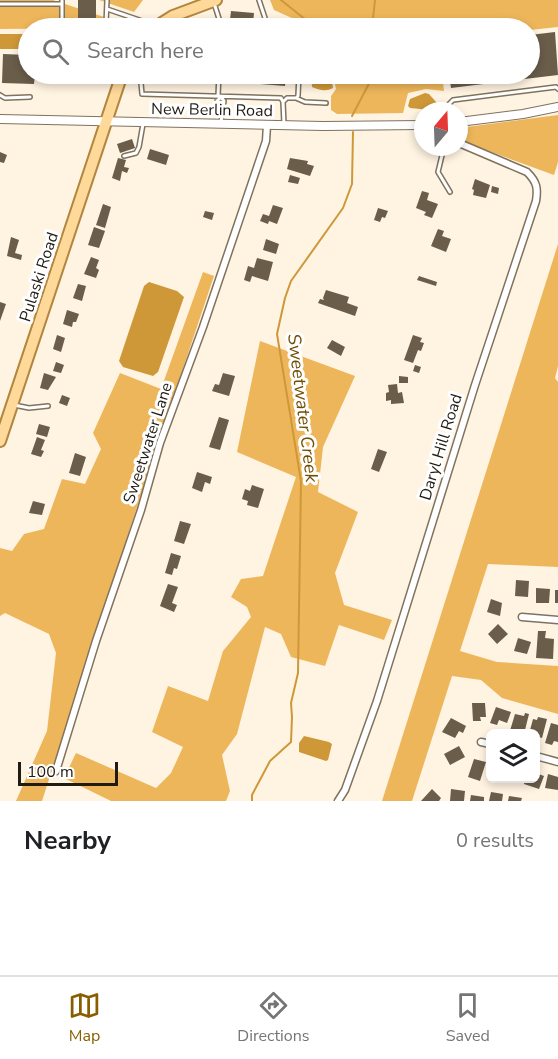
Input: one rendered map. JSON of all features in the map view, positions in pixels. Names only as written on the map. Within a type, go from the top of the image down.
[{"type":"main road","points":[[170,18],[214,0]]},
{"type":"main road","name":"Pulaski Road","points":[[0,441],[118,84]]},
{"type":"street","points":[[468,121],[558,107]]},
{"type":"street","name":"New Berlin Road","points":[[0,119],[105,122],[221,119],[267,125],[414,125]]},
{"type":"street","name":"Sweetwater Lane","points":[[56,771],[96,641],[141,510],[160,443],[203,327],[266,141],[267,125]]},
{"type":"street","name":"Daryl Hill Road","points":[[338,801],[345,790],[377,701],[476,380],[536,201],[538,188],[527,172],[468,147]]},
{"type":"street","points":[[522,617],[558,620]]},
{"type":"street","points":[[481,741],[486,743]]},
{"type":"street","points":[[540,757],[558,762]]},
{"type":"lane","points":[[106,18],[107,0]]},
{"type":"lane","points":[[214,0],[219,18]]},
{"type":"lane","points":[[259,0],[265,18]]},
{"type":"lane","points":[[0,4],[62,2],[62,18]]},
{"type":"lane","points":[[107,9],[132,18]]},
{"type":"lane","points":[[141,84],[142,94],[281,98],[284,125]]},
{"type":"lane","points":[[219,84],[220,96],[224,101],[224,112],[221,119]]},
{"type":"lane","points":[[296,98],[298,84]]},
{"type":"lane","points":[[451,102],[556,87],[558,89]]},
{"type":"lane","points":[[0,95],[5,98],[30,97]]},
{"type":"lane","points":[[283,102],[286,98],[296,98],[305,102],[326,103]]},
{"type":"lane","points":[[124,156],[136,153],[143,122]]},
{"type":"lane","points":[[442,156],[438,172],[450,192]]},
{"type":"lane","points":[[12,405],[30,408],[48,406]]},
{"type":"shaded area","points":[[0,0],[53,0],[107,18],[18,18],[18,29],[0,29]]},
{"type":"shaded area","points":[[99,0],[143,0],[134,12]]},
{"type":"shaded area","points":[[270,0],[558,0],[558,27],[540,29],[540,18],[292,18],[274,10]]},
{"type":"shaded area","points":[[0,34],[18,34],[18,49],[0,49]]},
{"type":"shaded area","points":[[312,84],[332,84],[333,88],[322,90],[312,87]]},
{"type":"shaded area","points":[[335,84],[443,84],[444,91],[426,89],[408,93],[403,113],[337,114],[331,110],[331,96],[336,89]]},
{"type":"shaded area","points":[[425,93],[436,102],[414,102],[414,108],[410,108],[408,106],[410,99]]},
{"type":"shaded area","points":[[558,115],[558,162],[554,175],[468,143],[468,127]]},
{"type":"shaded area","points":[[558,244],[558,366],[555,378],[558,382],[558,567],[488,564],[460,651],[497,662],[558,666],[558,714],[502,698],[481,680],[452,676],[412,801],[382,801]]},
{"type":"shaded area","points":[[203,272],[214,276],[42,801],[16,801],[47,731],[56,653],[49,634],[5,613],[0,616],[0,548],[12,551],[24,534],[44,529],[62,479],[85,484],[101,449],[93,433],[120,373],[161,389]]},
{"type":"shaded area","points":[[149,282],[177,291],[184,297],[158,372],[153,376],[123,367],[119,361],[144,286]]},
{"type":"shaded area","points":[[260,341],[355,376],[323,447],[318,492],[358,512],[335,573],[344,605],[392,620],[384,640],[339,625],[325,666],[291,657],[281,634],[265,627],[237,734],[222,755],[230,791],[226,801],[111,801],[64,778],[76,753],[156,788],[171,773],[183,747],[152,732],[168,686],[208,701],[223,651],[251,617],[247,607],[231,597],[241,579],[263,576],[296,477],[237,452]]},
{"type":"shaded area","points":[[304,736],[332,744],[328,760],[299,752],[299,743]]},
{"type":"building","points":[[78,0],[96,0],[96,18],[78,18]]},
{"type":"building","points":[[231,11],[254,13],[254,18],[230,18]]},
{"type":"building","points":[[555,32],[558,75],[540,77],[540,34]]},
{"type":"building","points":[[3,54],[18,55],[18,84],[2,83]]},
{"type":"building","points":[[261,84],[285,84],[285,86]]},
{"type":"building","points":[[450,84],[484,84],[451,88]]},
{"type":"building","points":[[132,139],[135,148],[120,153],[117,144]]},
{"type":"building","points":[[150,149],[169,155],[166,165],[147,159]]},
{"type":"building","points":[[0,152],[7,155],[4,163],[0,162]]},
{"type":"building","points":[[118,158],[126,160],[124,167],[129,168],[127,173],[122,171],[120,181],[112,178]]},
{"type":"building","points":[[290,158],[308,161],[307,164],[314,166],[310,176],[287,169]]},
{"type":"building","points":[[290,175],[300,178],[298,184],[288,182]]},
{"type":"building","points":[[475,179],[490,185],[486,198],[473,195]]},
{"type":"building","points":[[492,186],[499,188],[498,194],[491,192]]},
{"type":"building","points":[[422,191],[429,193],[427,200],[438,204],[432,218],[424,215],[426,212],[416,208]]},
{"type":"building","points":[[103,204],[111,207],[105,228],[96,225]]},
{"type":"building","points":[[273,205],[283,208],[277,224],[260,221],[263,214],[269,216]]},
{"type":"building","points":[[378,208],[388,211],[380,222],[374,220]]},
{"type":"building","points":[[205,211],[214,213],[212,220],[203,217]]},
{"type":"building","points":[[94,227],[105,231],[99,248],[88,245]]},
{"type":"building","points":[[438,229],[444,231],[442,236],[451,239],[446,252],[431,246]]},
{"type":"building","points":[[11,237],[19,240],[15,253],[22,255],[21,260],[7,256]]},
{"type":"building","points":[[266,239],[279,244],[276,254],[263,250]]},
{"type":"building","points":[[91,257],[99,260],[96,278],[84,274]]},
{"type":"building","points":[[257,258],[273,262],[268,281],[252,276],[250,282],[244,280],[248,266],[254,268]]},
{"type":"building","points":[[419,276],[437,282],[436,286],[417,280]]},
{"type":"building","points":[[78,284],[86,286],[82,301],[73,298]]},
{"type":"building","points":[[326,290],[349,297],[347,303],[358,307],[355,316],[318,303],[320,299],[324,300]]},
{"type":"building","points":[[0,302],[6,304],[0,321]]},
{"type":"building","points":[[67,310],[79,314],[72,327],[63,324]]},
{"type":"building","points":[[57,335],[65,338],[61,352],[53,349]]},
{"type":"building","points":[[413,335],[422,338],[420,342],[424,343],[421,351],[418,350],[413,363],[404,360]]},
{"type":"building","points":[[332,340],[345,347],[341,356],[327,348]]},
{"type":"building","points":[[56,362],[64,365],[61,373],[53,371]]},
{"type":"building","points":[[415,365],[421,367],[419,373],[413,371]]},
{"type":"building","points":[[44,373],[56,377],[48,390],[40,388]]},
{"type":"building","points":[[223,373],[235,376],[229,396],[212,391],[215,384],[219,385]]},
{"type":"building","points":[[399,376],[408,377],[408,383],[399,383]]},
{"type":"building","points":[[397,384],[398,393],[402,392],[404,403],[391,404],[391,400],[386,401],[386,393],[389,392],[388,385]]},
{"type":"building","points":[[62,395],[70,398],[67,406],[59,403]]},
{"type":"building","points":[[219,417],[229,420],[220,450],[209,447]]},
{"type":"building","points":[[39,424],[50,427],[47,437],[36,434]]},
{"type":"building","points":[[37,437],[45,440],[41,457],[31,454]]},
{"type":"building","points":[[378,449],[387,452],[379,472],[371,469]]},
{"type":"building","points":[[75,453],[86,457],[80,476],[69,473]]},
{"type":"building","points":[[197,472],[212,477],[210,484],[205,482],[202,492],[192,488]]},
{"type":"building","points":[[252,485],[264,489],[258,508],[247,505],[248,501],[242,499],[245,489],[250,491]]},
{"type":"building","points":[[33,501],[45,504],[42,515],[29,513]]},
{"type":"building","points":[[180,521],[191,524],[184,544],[174,541]]},
{"type":"building","points":[[171,553],[181,556],[177,569],[174,568],[172,575],[165,573]]},
{"type":"building","points":[[516,580],[529,581],[528,597],[515,596]]},
{"type":"building","points":[[168,584],[178,587],[172,603],[177,605],[174,612],[160,606]]},
{"type":"building","points":[[536,588],[550,589],[549,603],[536,603]]},
{"type":"building","points":[[555,590],[558,590],[558,603],[555,603]]},
{"type":"building","points":[[491,599],[502,603],[500,616],[487,612]]},
{"type":"building","points":[[498,624],[508,634],[497,644],[488,634]]},
{"type":"building","points":[[538,631],[546,631],[545,638],[554,639],[553,659],[536,658]]},
{"type":"building","points":[[518,638],[531,642],[527,654],[514,651]]},
{"type":"building","points":[[472,703],[485,703],[486,717],[480,717],[481,721],[473,721]]},
{"type":"building","points":[[496,707],[511,712],[507,723],[499,720],[497,725],[490,723]]},
{"type":"building","points":[[525,713],[529,714],[525,729],[510,729],[515,714],[524,716]]},
{"type":"building","points":[[538,717],[547,719],[542,738],[540,737],[540,729],[530,729],[533,719],[537,720]]},
{"type":"building","points":[[451,718],[466,726],[463,733],[459,731],[455,738],[442,732]]},
{"type":"building","points":[[551,723],[558,725],[558,742],[554,741],[552,745],[545,743]]},
{"type":"building","points":[[459,746],[465,757],[450,765],[444,754]]},
{"type":"building","points":[[474,759],[486,762],[480,781],[468,777]]},
{"type":"building","points":[[540,774],[544,776],[539,789],[524,784],[540,783]]},
{"type":"building","points":[[548,774],[558,777],[558,790],[545,788]]},
{"type":"building","points":[[432,789],[441,798],[439,801],[421,801]]},
{"type":"building","points":[[451,789],[465,791],[464,801],[450,801]]},
{"type":"building","points":[[491,792],[503,794],[502,801],[489,801]]},
{"type":"building","points":[[471,795],[484,797],[484,801],[470,801]]},
{"type":"building","points":[[509,796],[522,798],[521,801],[508,801]]},
{"type":"waterway","name":"Sweetwater Creek","points":[[281,0],[304,18]]},
{"type":"waterway","points":[[373,18],[375,0]]},
{"type":"waterway","name":"Sweetwater Creek","points":[[352,116],[369,84]]},
{"type":"waterway","name":"Sweetwater Creek","points":[[252,801],[252,795],[270,761],[291,742],[291,703],[298,673],[301,481],[277,334],[291,281],[343,208],[352,184],[353,132]]}]
